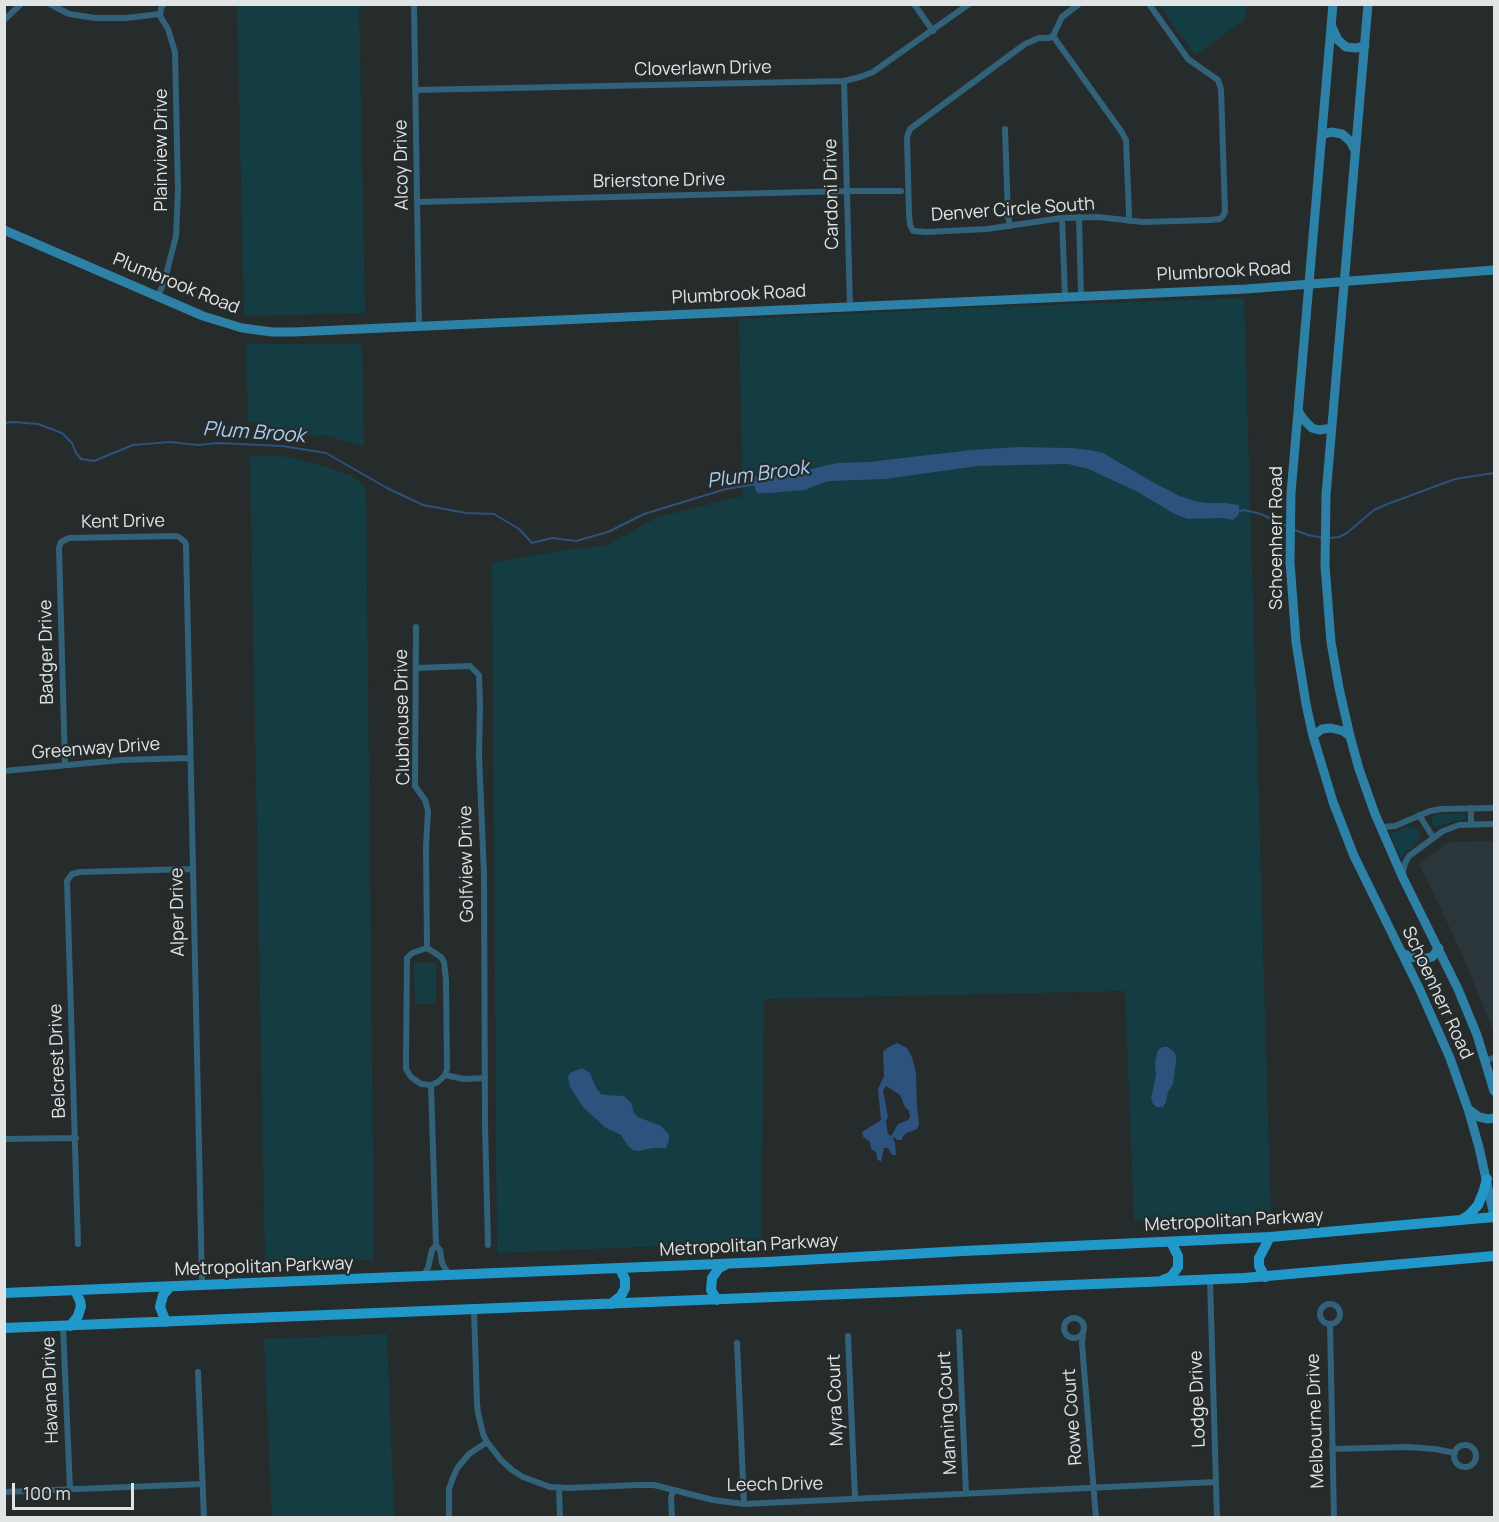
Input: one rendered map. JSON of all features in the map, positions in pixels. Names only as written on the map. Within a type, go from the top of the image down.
[{"type":"main road","name":"Schoenherr Road","points":[[1333,4],[1291,494],[1289,541],[1296,642],[1313,736],[1326,780],[1345,835],[1362,874],[1443,1040],[1468,1109],[1487,1179],[1494,1217]]},
{"type":"main road","name":"Schoenherr Road","points":[[1368,4],[1326,495],[1326,590],[1331,642],[1350,736],[1362,777],[1402,876],[1439,948],[1490,1059],[1494,1091]]},
{"type":"main road","points":[[1331,24],[1335,36],[1342,44],[1351,48],[1365,46]]},
{"type":"main road","points":[[1322,135],[1331,132],[1342,134],[1350,141],[1355,152]]},
{"type":"main road","name":"Plumbrook Road","points":[[4,230],[224,324],[257,330],[294,332],[1237,290],[1494,270]]},
{"type":"main road","points":[[1298,410],[1312,428],[1319,430],[1332,428]]},
{"type":"main road","points":[[1313,736],[1322,729],[1331,728],[1350,736]]},
{"type":"main road","points":[[1402,953],[1423,959],[1432,957],[1439,948]]},
{"type":"main road","points":[[1468,1109],[1479,1117],[1494,1118]]},
{"type":"main road","points":[[1461,1220],[1478,1205],[1487,1179]]},
{"type":"main road","name":"Metropolitan Parkway","points":[[4,1293],[620,1269],[1270,1237],[1494,1217]]},
{"type":"main road","points":[[1265,1277],[1259,1266],[1259,1258],[1270,1237]]},
{"type":"main road","points":[[1160,1282],[1171,1277],[1178,1267],[1178,1256],[1171,1242]]},
{"type":"main road","points":[[4,1328],[1265,1277],[1494,1256]]},
{"type":"main road","points":[[717,1300],[710,1284],[720,1268],[727,1264]]},
{"type":"main road","points":[[611,1304],[621,1296],[626,1288],[620,1269]]},
{"type":"main road","points":[[166,1322],[160,1307],[170,1287]]},
{"type":"main road","points":[[66,1326],[78,1316],[81,1306],[75,1290]]},
{"type":"street","points":[[4,20],[21,4]]},
{"type":"street","points":[[50,4],[69,14],[95,18],[126,18],[160,14],[164,4]]},
{"type":"street","name":"Alcoy Drive","points":[[414,4],[419,326]]},
{"type":"street","points":[[914,4],[933,31]]},
{"type":"street","name":"Cloverlawn Drive","points":[[415,90],[844,81],[873,72],[969,4]]},
{"type":"street","points":[[1079,4],[1062,17],[1053,36],[1126,140],[1129,221]]},
{"type":"street","name":"Denver Circle South","points":[[1053,36],[1039,38],[1025,44],[908,132],[909,214],[913,231],[987,229],[1079,217],[1143,222],[1220,219],[1225,212],[1221,89],[1218,80],[1188,59],[1149,4]]},
{"type":"street","name":"Plainview Drive","points":[[158,297],[176,236],[178,191],[176,52],[160,14]]},
{"type":"street","name":"Cardoni Drive","points":[[844,81],[850,306]]},
{"type":"street","points":[[1005,129],[1010,226]]},
{"type":"street","name":"Brierstone Drive","points":[[418,202],[901,191]]},
{"type":"street","points":[[1079,217],[1081,296]]},
{"type":"street","points":[[1062,218],[1065,296]]},
{"type":"street","name":"Kent Drive","points":[[64,540],[69,538],[176,536],[182,539]]},
{"type":"street","name":"Alper Drive","points":[[182,539],[186,546],[202,1286]]},
{"type":"street","name":"Badger Drive","points":[[64,540],[59,548],[65,765]]},
{"type":"street","name":"Clubhouse Drive","points":[[416,627],[415,786],[425,800],[428,811],[426,847],[428,948]]},
{"type":"street","name":"Golfview Drive","points":[[416,668],[470,666],[479,675],[479,755],[484,874],[485,1078]]},
{"type":"street","name":"Greenway Drive","points":[[4,771],[138,759],[190,758]]},
{"type":"street","points":[[1471,808],[1471,825]]},
{"type":"street","points":[[1381,827],[1395,826],[1419,815],[1442,809],[1494,808]]},
{"type":"street","points":[[1419,815],[1433,837]]},
{"type":"street","points":[[1402,876],[1404,863],[1409,856],[1443,831],[1454,826],[1494,824]]},
{"type":"street","name":"Belcrest Drive","points":[[78,1244],[67,881],[69,876],[80,872],[192,869]]},
{"type":"street","points":[[428,948],[441,957],[444,963],[447,1068],[445,1075],[431,1085],[421,1084],[411,1077],[406,1069],[407,958],[412,953],[428,948]]},
{"type":"street","points":[[445,1075],[464,1079],[485,1078],[488,1245]]},
{"type":"street","points":[[431,1085],[436,1245],[440,1250],[442,1263],[450,1275]]},
{"type":"street","points":[[4,1139],[76,1138]]},
{"type":"street","points":[[423,1276],[436,1245]]},
{"type":"street","name":"Lodge Drive","points":[[1210,1279],[1217,1518]]},
{"type":"street","name":"Leech Drive","points":[[474,1310],[478,1413],[483,1434],[501,1460],[517,1473],[538,1484],[559,1488],[645,1485],[744,1504],[1216,1482]]},
{"type":"street","points":[[1073,1318],[1080,1320],[1083,1332],[1072,1338],[1064,1329],[1065,1323],[1073,1318]]},
{"type":"street","name":"Melbourne Drive","points":[[1330,1324],[1334,1518]]},
{"type":"street","name":"Havana Drive","points":[[66,1326],[70,1490]]},
{"type":"street","name":"Manning Court","points":[[959,1332],[966,1493]]},
{"type":"street","name":"Rowe Court","points":[[1083,1332],[1082,1344],[1096,1518]]},
{"type":"street","name":"Myra Court","points":[[848,1336],[855,1498]]},
{"type":"street","name":"Rowe Court","points":[[1072,1338],[1082,1344]]},
{"type":"street","points":[[737,1343],[744,1504]]},
{"type":"street","points":[[198,1372],[204,1518]]},
{"type":"street","points":[[449,1518],[449,1489],[458,1467],[469,1454],[488,1442]]},
{"type":"street","points":[[1332,1449],[1415,1448],[1455,1453]]},
{"type":"street","points":[[4,1492],[203,1484]]},
{"type":"street","points":[[559,1488],[560,1518]]},
{"type":"street","points":[[672,1518],[673,1490]]},
{"type":"shaded area","points":[[237,5],[359,5],[365,313],[244,316]]},
{"type":"shaded area","points":[[1159,5],[1246,5],[1245,20],[1195,55]]},
{"type":"shaded area","points":[[1244,298],[1271,1219],[1134,1220],[1125,991],[764,999],[761,1242],[497,1253],[492,563],[607,545],[658,517],[743,496],[739,319]]},
{"type":"shaded area","points":[[246,344],[362,344],[364,447],[325,435],[302,436],[248,421]]},
{"type":"shaded area","points":[[272,455],[295,458],[326,467],[352,476],[366,487],[374,1260],[265,1263],[250,457]]},
{"type":"shaded area","points":[[1438,814],[1464,814],[1466,817],[1464,820],[1436,827],[1432,824],[1432,817]]},
{"type":"shaded area","points":[[1407,826],[1416,828],[1420,833],[1420,838],[1401,859],[1390,834]]},
{"type":"shaded area","points":[[1494,841],[1494,1032],[1457,943],[1419,864],[1449,842]]},
{"type":"shaded area","points":[[414,963],[436,963],[436,1004],[415,1004]]},
{"type":"shaded area","points":[[387,1334],[394,1517],[272,1517],[264,1339]]},
{"type":"water","points":[[1019,447],[1071,448],[1103,453],[1179,496],[1199,502],[1239,505],[1239,514],[1233,520],[1187,519],[1089,469],[1068,464],[978,466],[885,479],[830,481],[805,490],[769,493],[758,493],[753,481],[755,476],[759,475],[787,475],[837,463],[869,462]]},
{"type":"water","points":[[897,1043],[907,1048],[912,1057],[916,1073],[919,1125],[917,1129],[903,1136],[902,1140],[894,1137],[896,1155],[892,1155],[888,1148],[884,1148],[881,1162],[877,1159],[876,1152],[871,1149],[870,1142],[863,1137],[862,1132],[881,1120],[878,1089],[884,1076],[883,1052]],"holes":[[[886,1086],[900,1095],[910,1117],[898,1124],[891,1136],[887,1129],[888,1117],[883,1090]]]},
{"type":"water","points":[[1168,1047],[1174,1052],[1176,1062],[1173,1084],[1166,1102],[1163,1107],[1157,1107],[1151,1099],[1158,1050]]},
{"type":"water","points":[[582,1068],[590,1073],[601,1094],[624,1096],[631,1103],[638,1117],[661,1126],[669,1135],[666,1148],[633,1150],[621,1135],[606,1128],[583,1107],[570,1087],[568,1077],[570,1073]]},
{"type":"waterway","name":"Plum Brook","points":[[4,423],[38,424],[62,433],[72,443],[81,459],[94,461],[133,445],[170,442],[198,445],[219,443],[282,446],[326,453],[387,488],[423,505],[466,513],[494,514],[519,529],[532,543],[552,538],[576,541],[608,532],[644,514],[726,489],[757,484]]},
{"type":"waterway","name":"Plum Brook","points":[[1330,538],[1347,533],[1374,510],[1385,505],[1455,479],[1494,473]]},
{"type":"waterway","name":"Plum Brook","points":[[1236,512],[1244,510],[1261,514],[1287,526]]},
{"type":"waterway","name":"Plum Brook","points":[[1292,529],[1324,538]]}]
